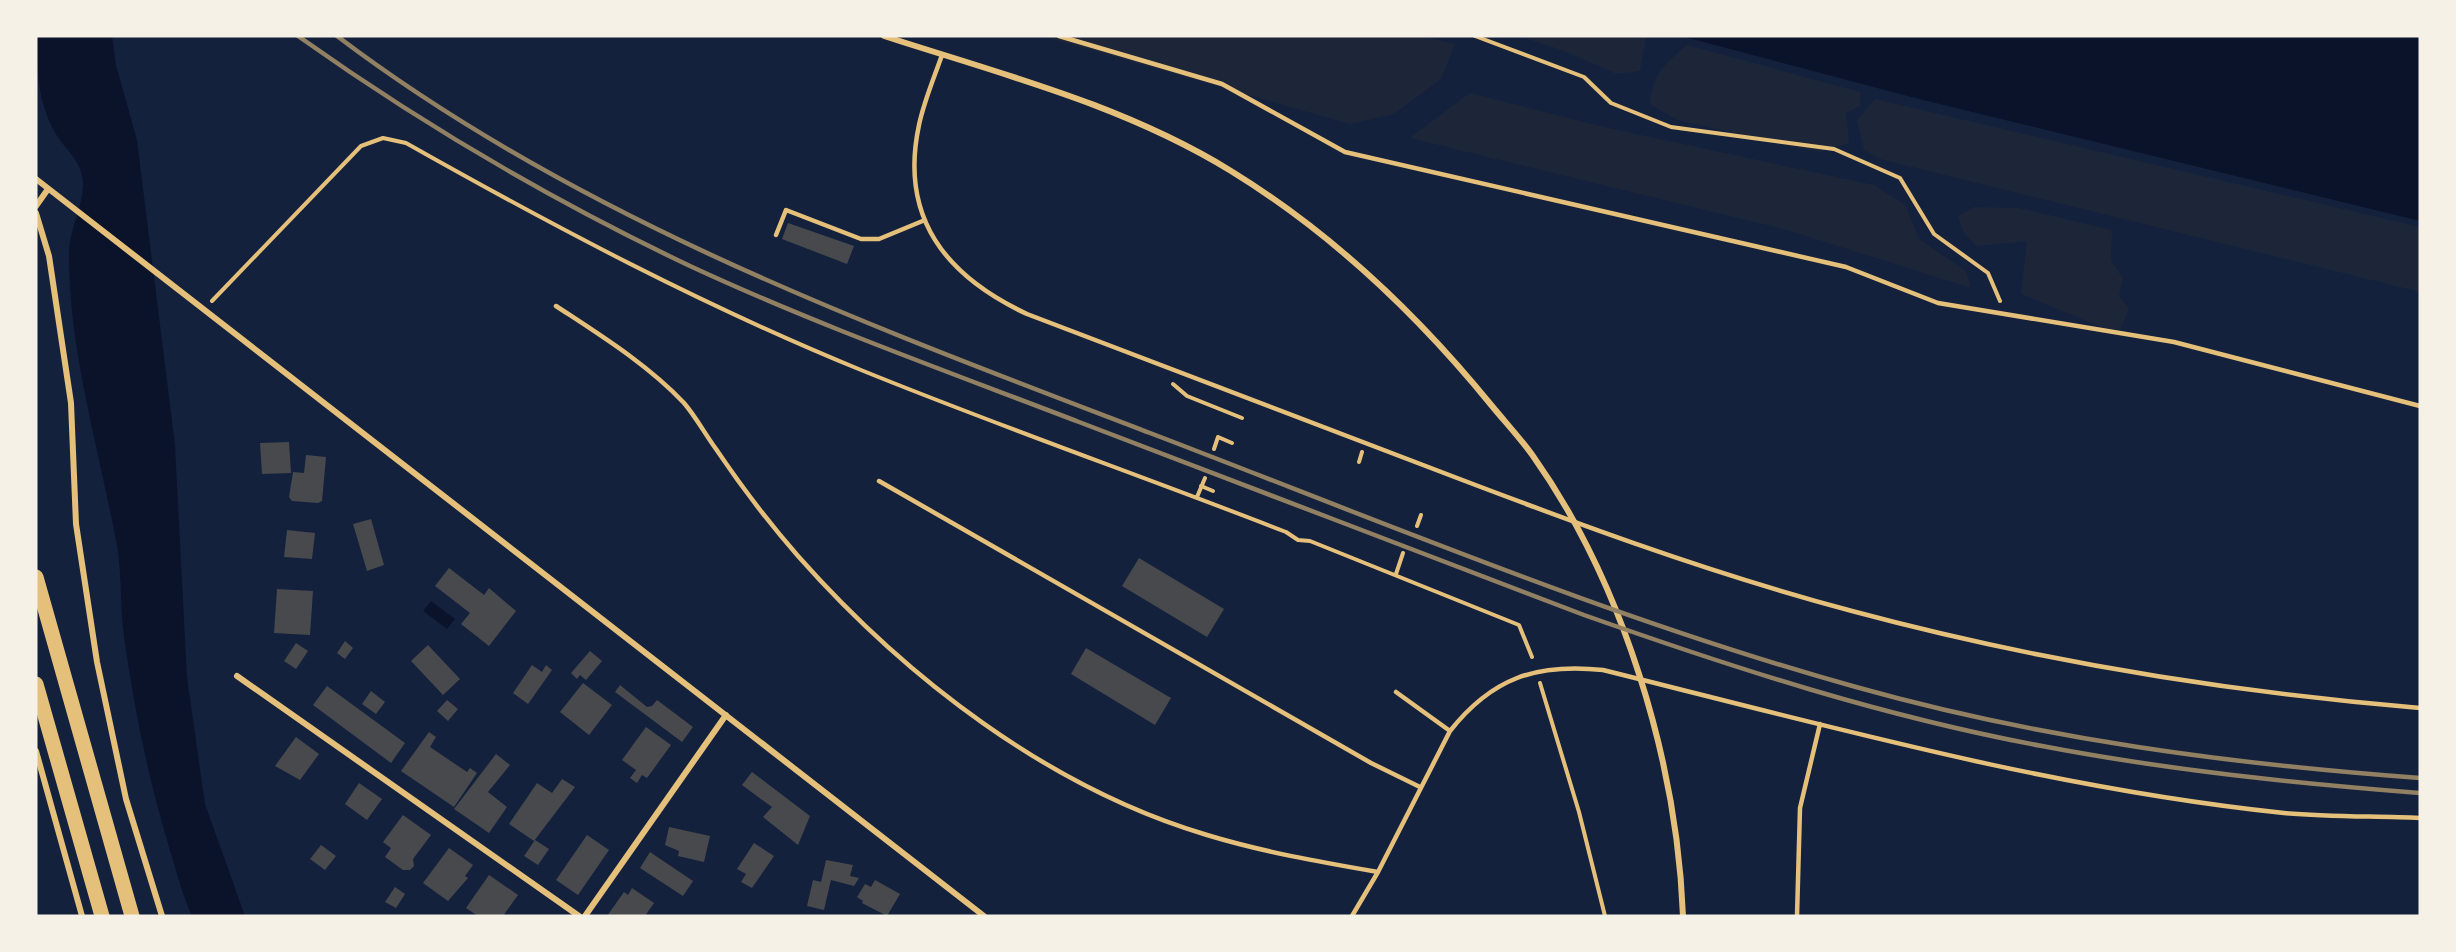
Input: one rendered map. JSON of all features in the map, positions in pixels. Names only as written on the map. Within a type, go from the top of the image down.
[{"type":"main road","points":[[36,577],[132,916]]},
{"type":"main road","points":[[36,684],[102,916]]},
{"type":"street","points":[[884,36],[1054,90],[1118,114],[1229,170],[1283,206],[1353,260],[1388,292],[1472,381],[1533,456],[1564,506],[1594,565],[1635,666],[1657,739],[1678,853],[1683,916]]},
{"type":"street","points":[[36,179],[984,916]]},
{"type":"street","points":[[36,206],[48,189]]},
{"type":"street","points":[[36,213],[49,256],[71,403],[76,524],[97,662],[126,799],[162,916]]},
{"type":"street","points":[[237,676],[579,916]]},
{"type":"street","points":[[585,916],[726,715]]},
{"type":"street","points":[[36,752],[82,916]]},
{"type":"lane","points":[[1059,36],[1222,84],[1345,152],[1846,267],[1938,303],[2174,342],[2420,406]]},
{"type":"lane","points":[[942,55],[919,123],[915,146],[916,191],[925,219],[940,249],[962,274],[978,288],[1027,314],[1583,526],[1704,567],[1850,611],[2082,663],[2216,686],[2326,700],[2420,708]]},
{"type":"lane","points":[[776,235],[786,210],[861,239],[879,239],[925,219]]},
{"type":"lane","points":[[556,306],[626,352],[684,403],[740,482],[796,553],[855,618],[954,703],[1042,761],[1131,807],[1204,834],[1272,853],[1378,872]]},
{"type":"lane","points":[[879,481],[1371,763],[1420,787]]},
{"type":"lane","points":[[1352,916],[1378,872],[1450,731],[1481,697],[1506,682],[1536,671],[1572,667],[1603,670],[2025,772],[2120,789],[2285,813],[2420,818]]},
{"type":"lane","points":[[1396,692],[1450,731]]},
{"type":"lane","points":[[1797,916],[1800,808],[1820,724]]},
{"type":"path","points":[[1475,36],[1584,78],[1611,103],[1671,127],[1834,149],[1900,178],[1934,234],[1988,273],[2006,315]]},
{"type":"path","points":[[204,310],[361,146],[383,138],[406,143],[531,213],[749,321],[850,366],[1197,497],[1286,532],[1298,540],[1310,541],[1520,625],[1532,657]]},
{"type":"path","points":[[1173,384],[1186,396],[1242,418]]},
{"type":"path","points":[[1214,449],[1218,437],[1232,443]]},
{"type":"path","points":[[1359,462],[1361,455]]},
{"type":"path","points":[[1197,497],[1205,478]]},
{"type":"path","points":[[1201,486],[1213,491]]},
{"type":"path","points":[[1417,526],[1421,515]]},
{"type":"path","points":[[1396,574],[1404,553]]},
{"type":"path","points":[[1540,683],[1579,812],[1605,916]]},
{"type":"shaded area","points":[[36,36],[112,36],[116,65],[137,140],[175,445],[187,677],[205,804],[245,916],[192,916],[161,821],[148,769],[124,637],[117,546],[79,363],[70,290],[69,254],[82,192],[82,175],[76,161],[53,129],[44,106],[37,72]]},
{"type":"shaded area","points":[[1042,36],[1420,36],[1455,44],[1441,79],[1394,114],[1350,124]]},
{"type":"shaded area","points":[[1519,36],[1646,36],[1640,71],[1617,74],[1564,51]]},
{"type":"shaded area","points":[[1681,36],[2420,36],[2420,221],[1919,99]]},
{"type":"shaded area","points":[[1687,45],[1860,92],[1860,106],[1846,113],[1849,143],[1819,152],[1677,120],[1650,104],[1654,84],[1661,70]]},
{"type":"shaded area","points":[[1470,93],[1604,127],[1874,185],[1905,205],[1920,240],[1966,271],[1971,288],[1787,230],[1410,138]]},
{"type":"shaded area","points":[[1875,99],[2420,227],[2420,292],[1880,159],[1864,150],[1857,120]]},
{"type":"shaded area","points":[[1974,207],[2019,208],[2112,230],[2111,261],[2123,278],[2119,296],[2129,309],[2118,334],[2021,294],[2027,241],[1976,246],[1964,233],[1958,216]]},
{"type":"shaded area","points":[[431,601],[455,619],[447,629],[423,611]]},
{"type":"building","points":[[788,223],[854,246],[847,264],[782,239]]},
{"type":"building","points":[[289,442],[291,473],[262,474],[260,443]]},
{"type":"building","points":[[306,455],[326,457],[322,501],[318,503],[292,501],[289,497],[293,472],[304,473]]},
{"type":"building","points":[[371,519],[384,565],[367,571],[353,524]]},
{"type":"building","points":[[287,530],[315,533],[312,559],[284,557]]},
{"type":"building","points":[[1139,558],[1224,609],[1207,637],[1122,586]]},
{"type":"building","points":[[449,568],[484,595],[489,588],[516,611],[489,646],[461,624],[470,613],[435,586]]},
{"type":"building","points":[[277,589],[313,591],[310,635],[274,633]]},
{"type":"building","points":[[345,641],[353,648],[345,659],[337,653]]},
{"type":"building","points":[[296,643],[308,651],[296,669],[284,661]]},
{"type":"building","points":[[428,645],[460,679],[443,695],[411,661]]},
{"type":"building","points":[[1086,648],[1171,698],[1155,725],[1071,674]]},
{"type":"building","points":[[590,651],[602,661],[586,680],[580,675],[577,679],[571,673]]},
{"type":"building","points":[[532,665],[542,672],[546,665],[552,670],[528,704],[513,693]]},
{"type":"building","points":[[583,683],[612,705],[589,735],[560,712]]},
{"type":"building","points":[[620,685],[647,707],[652,706],[657,700],[693,727],[682,742],[615,692]]},
{"type":"building","points":[[327,686],[405,743],[391,763],[313,705]]},
{"type":"building","points":[[371,691],[385,702],[376,714],[362,704]]},
{"type":"building","points":[[447,700],[458,709],[448,721],[437,711]]},
{"type":"building","points":[[646,727],[671,745],[647,778],[642,775],[637,783],[630,778],[636,770],[622,760]]},
{"type":"building","points":[[429,732],[436,737],[430,747],[467,772],[470,768],[477,773],[454,807],[401,771]]},
{"type":"building","points":[[296,737],[319,754],[300,780],[275,766]]},
{"type":"building","points":[[496,754],[510,765],[488,792],[507,807],[489,833],[454,809]]},
{"type":"building","points":[[752,772],[810,816],[798,845],[763,817],[772,807],[742,785]]},
{"type":"building","points":[[562,779],[575,787],[534,841],[509,824],[537,783],[552,793]]},
{"type":"building","points":[[359,783],[382,799],[367,820],[345,804]]},
{"type":"building","points":[[403,815],[431,835],[413,859],[414,866],[410,870],[403,870],[385,857],[391,848],[383,842]]},
{"type":"building","points":[[669,827],[710,836],[704,862],[678,856],[679,851],[665,845]]},
{"type":"building","points":[[587,835],[609,850],[578,895],[556,880]]},
{"type":"building","points":[[535,840],[549,849],[538,865],[524,856]]},
{"type":"building","points":[[754,843],[774,856],[752,888],[741,882],[746,874],[737,869]]},
{"type":"building","points":[[321,845],[336,856],[325,870],[310,859]]},
{"type":"building","points":[[449,848],[473,865],[465,876],[468,878],[448,901],[423,883]]},
{"type":"building","points":[[650,852],[693,881],[683,896],[640,868]]},
{"type":"building","points":[[826,860],[853,865],[850,876],[859,878],[854,886],[831,880],[824,910],[807,906],[813,880],[821,882]]},
{"type":"building","points":[[489,875],[518,895],[503,916],[478,916],[466,908]]},
{"type":"building","points":[[875,880],[900,894],[887,916],[862,903],[863,901],[857,897],[865,884],[871,887]]},
{"type":"building","points":[[395,887],[405,894],[396,908],[385,902]]},
{"type":"building","points":[[632,888],[654,903],[645,916],[607,916],[624,892],[628,895]]},
{"type":"railway","points":[[298,36],[392,100],[489,160],[588,215],[738,288],[883,347],[1584,615],[1810,690],[1983,734],[2183,769],[2420,793]]},
{"type":"railway","points":[[337,36],[430,101],[527,160],[627,214],[729,263],[938,351],[1588,601],[1677,632],[1856,687],[1995,721],[2136,747],[2207,757],[2420,778]]}]
